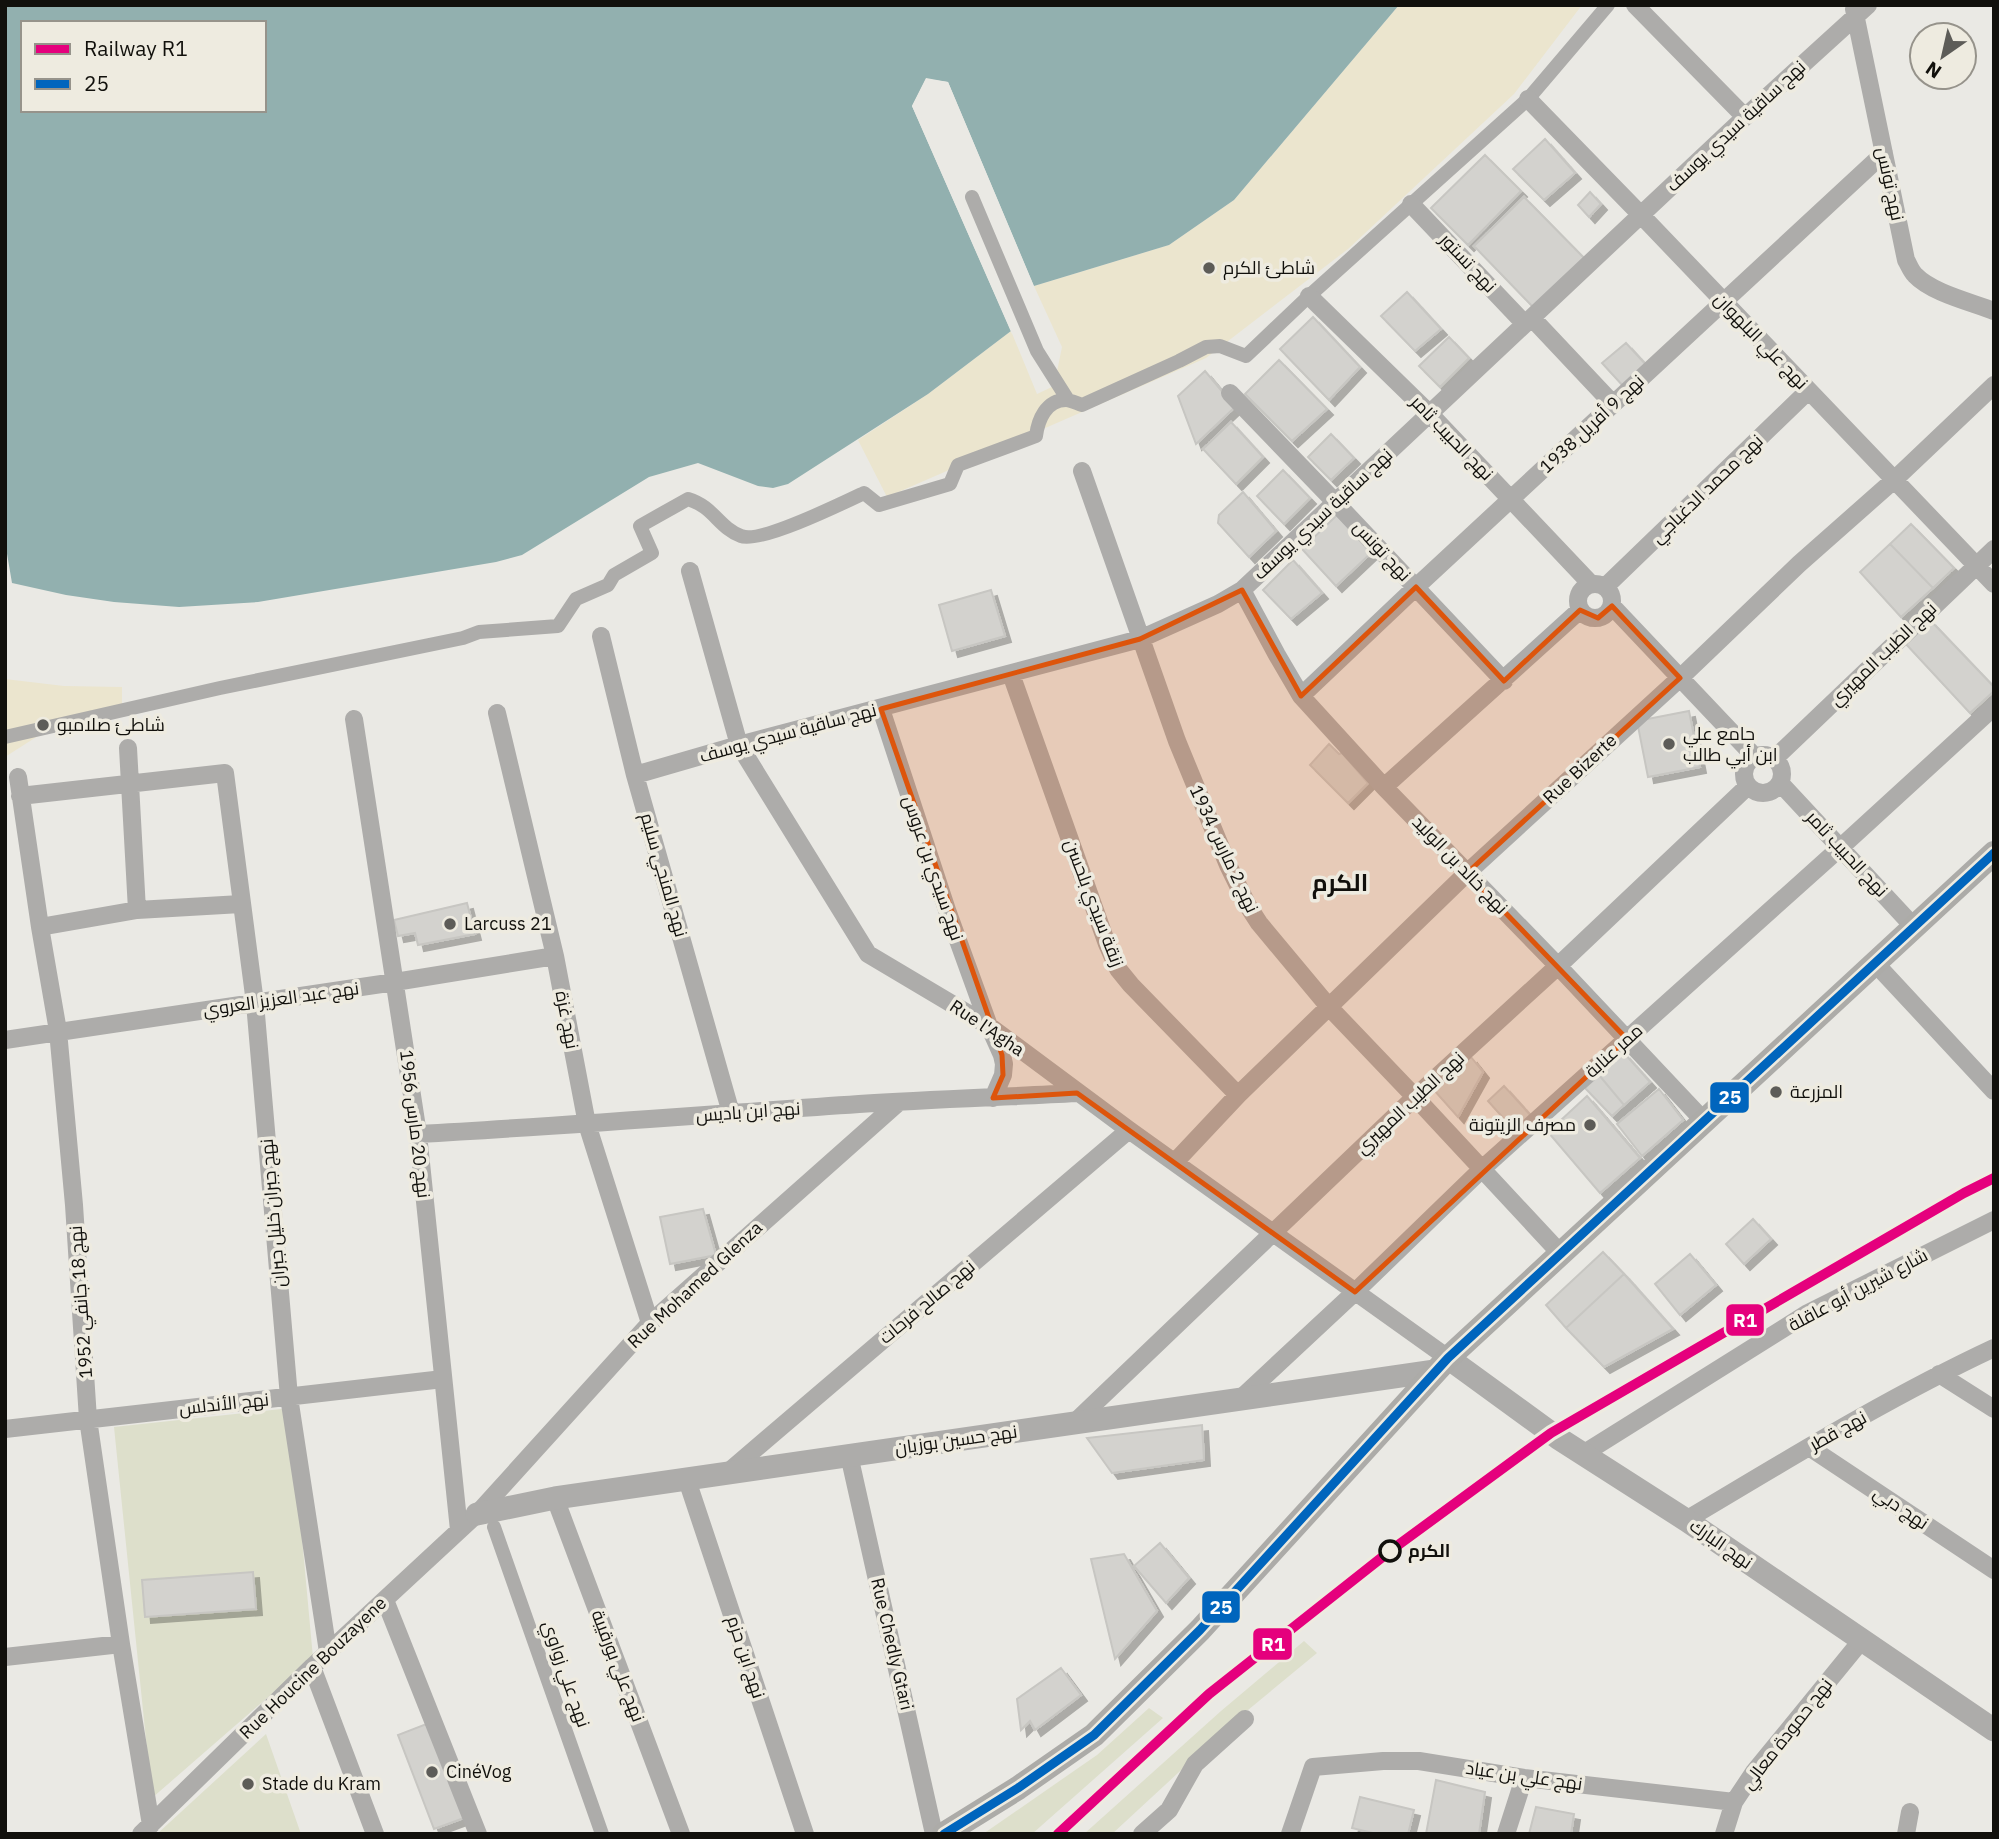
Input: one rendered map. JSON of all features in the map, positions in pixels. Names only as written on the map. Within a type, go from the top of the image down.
[{"type":"main road","points":[[944,1834],[1094,1735],[1200,1630],[1442,1365],[1994,853]]},
{"type":"street","points":[[5,737],[220,688],[463,638],[478,632],[558,626],[576,600],[608,585],[614,575],[652,553],[640,526],[688,499],[701,503],[727,530],[744,538],[769,534],[864,493],[879,505],[950,484],[958,465],[1035,437],[1037,424],[1044,411],[1058,402],[1068,400],[1082,405],[1211,346],[1246,356],[1528,99],[1608,5]]},
{"type":"street","points":[[1635,5],[1745,117]]},
{"type":"street","name":"نهج ساقية سيدي يوسف","points":[[635,775],[1140,639],[1218,604],[1242,590],[1859,9]]},
{"type":"street","name":"نهج تونس","points":[[1859,9],[1906,260],[1913,274],[1936,289],[1994,311]]},
{"type":"street","name":"نهج علي البلهوان","points":[[1528,99],[1994,584]]},
{"type":"street","name":"نهج 9 أفريل 1938","points":[[1301,696],[1884,153]]},
{"type":"street","points":[[972,197],[1037,351],[1068,400]]},
{"type":"street","name":"نهج تستور","points":[[1412,204],[1613,404]]},
{"type":"street","name":"نهج الحبيب ثامر","points":[[1309,296],[1598,585]]},
{"type":"street","name":"Rue Bizerte","points":[[1175,1162],[1238,1094],[1467,873],[1994,385]]},
{"type":"street","name":"نهج محمد الدغباجي","points":[[1598,585],[1808,391]]},
{"type":"street","name":"نهج تونس","points":[[1230,393],[1504,681]]},
{"type":"street","name":"نهج 2 مارس 1934","points":[[1082,471],[1177,741],[1228,865],[1248,906],[1329,1007],[1561,1254]]},
{"type":"street","name":"نهج الطيب المهيري","points":[[1774,759],[1994,550]]},
{"type":"street","name":"Rue l'Agha","points":[[690,571],[739,745],[869,954],[989,1026],[1077,1093],[1355,1292],[1442,1365]]},
{"type":"street","points":[[1598,585],[1612,595],[1612,606],[1609,612],[1598,618],[1585,615],[1580,610],[1579,594],[1584,587],[1598,585]]},
{"type":"street","name":"نهج خالد بن الوليد","points":[[1242,590],[1301,696],[1384,788],[1558,966],[1704,1121]]},
{"type":"street","points":[[1612,606],[1755,757]]},
{"type":"street","points":[[1384,788],[1580,610]]},
{"type":"street","name":"نهج المنجي سليم","points":[[601,636],[635,775],[731,1113]]},
{"type":"street","name":"زنقة سيدي بلحسن","points":[[1010,674],[1118,969],[1238,1094]]},
{"type":"street","name":"ممر عنابة","points":[[1239,1400],[1482,1169],[1994,707]]},
{"type":"street","name":"نهج سيدي بن عروس","points":[[881,709],[908,795],[989,1026],[1002,1055],[1003,1075],[993,1098]]},
{"type":"street","name":"نهج غزة","points":[[497,713],[555,956],[587,1124],[650,1323]]},
{"type":"street","name":"نهج 20 مارس 1956","points":[[354,719],[418,1134],[459,1530]]},
{"type":"street","points":[[128,748],[137,910]]},
{"type":"street","points":[[1755,757],[1774,759],[1782,772],[1780,783],[1771,792],[1758,793],[1748,786],[1745,778],[1748,762],[1755,757]]},
{"type":"street","name":"نهج جبران خليل جبران","points":[[129,783],[225,773],[255,1003],[289,1397],[328,1652]]},
{"type":"street","name":"نهج 18 جانفي 1952","points":[[19,777],[58,1031],[74,1205],[88,1419],[121,1644],[142,1831]]},
{"type":"street","points":[[20,796],[129,783]]},
{"type":"street","name":"نهج الحبيب ثامر","points":[[1780,783],[1913,926]]},
{"type":"street","name":"نهج الطيب المهيري","points":[[1073,1424],[1415,1097],[1748,786]]},
{"type":"street","points":[[40,927],[137,910],[241,904]]},
{"type":"street","name":"نهج عبد العزيز العروي","points":[[5,1040],[555,956]]},
{"type":"street","points":[[1874,962],[1994,1091]]},
{"type":"street","name":"نهج ابن باديس","points":[[418,1134],[899,1101],[1077,1093]]},
{"type":"street","name":"Rue Mohamed Glenza","points":[[486,1520],[650,1323],[899,1101]]},
{"type":"street","name":"نهج صالح فرحات","points":[[726,1474],[1129,1130]]},
{"type":"street","name":"شارع شيرين أبو عاقلة","points":[[1583,1454],[1808,1313],[1994,1220]]},
{"type":"street","name":"نهج قطر","points":[[1686,1520],[1808,1447],[1940,1374],[1994,1348]]},
{"type":"street","name":"نهج حسين بوزيان","points":[[486,1520],[555,1498],[1239,1400],[1442,1365]]},
{"type":"street","name":"نهج البارك","points":[[1442,1365],[1686,1520],[1861,1642],[1994,1730]]},
{"type":"street","points":[[1940,1374],[1994,1409]]},
{"type":"street","name":"نهج الأندلس","points":[[5,1429],[443,1379]]},
{"type":"street","name":"نهج دبي","points":[[1808,1447],[1994,1570]]},
{"type":"street","name":"Rue Chedly Gtari","points":[[849,1455],[934,1834]]},
{"type":"street","name":"نهج ابن حزم","points":[[687,1480],[806,1834]]},
{"type":"street","name":"نهج علي بورقيبة","points":[[555,1498],[681,1834]]},
{"type":"street","name":"Rue Houcine Bouzayene","points":[[142,1831],[459,1530],[486,1520]]},
{"type":"street","name":"نهج علي زواوي","points":[[486,1520],[602,1834]]},
{"type":"street","points":[[385,1600],[478,1834]]},
{"type":"street","name":"نهج حمودة معالي","points":[[1724,1834],[1734,1802],[1754,1772],[1861,1642]]},
{"type":"street","points":[[5,1657],[121,1644]]},
{"type":"street","points":[[312,1667],[375,1834]]},
{"type":"street","points":[[1164,1834],[1169,1810],[1195,1764],[1245,1718]]},
{"type":"street","name":"نهج علي بن عياد","points":[[1290,1834],[1313,1767],[1383,1761],[1419,1761],[1524,1778],[1734,1802]]},
{"type":"street","points":[[1506,1834],[1524,1778]]},
{"type":"street","points":[[1142,1834],[1169,1810]]},
{"type":"street","points":[[1906,1834],[1910,1812]]},
{"type":"highlighted area","points":[[1416,587],[1504,681],[1580,610],[1598,618],[1612,606],[1680,678],[1467,873],[1627,1039],[1355,1292],[1077,1093],[993,1098],[1003,1075],[1002,1055],[881,709],[1140,639],[1242,590],[1301,696]]},
{"type":"green space","points":[[290,1408],[313,1658],[152,1798],[114,1427]]},
{"type":"green space","points":[[1304,1641],[1317,1653],[1231,1724],[1112,1834],[1084,1834],[1221,1711]]},
{"type":"green space","points":[[1149,1708],[1163,1718],[1032,1834],[983,1834],[1097,1755]]},
{"type":"green space","name":"Stade du Kram","points":[[266,1734],[301,1834],[157,1834]]},
{"type":"sand","name":"شاطئ الکرم","points":[[1399,5],[1582,5],[1514,94],[1348,249],[1206,358],[887,497],[858,440],[928,394],[1011,331],[1037,394],[1054,386],[1062,347],[1034,286],[1169,245],[1234,200]]},
{"type":"sand","name":"شاطئ صلامبو","points":[[5,679],[64,686],[122,687],[122,716],[41,734],[5,757]]},
{"type":"water","points":[[5,5],[1399,5],[1234,200],[1169,245],[1034,286],[948,82],[926,79],[912,106],[1011,331],[928,394],[788,484],[773,488],[758,486],[698,463],[649,477],[522,555],[496,562],[258,602],[179,607],[114,602],[12,583],[5,542]]},
{"type":"pier","points":[[926,78],[948,82],[1035,289],[1030,287],[946,85],[928,82],[916,106],[1014,329],[1012,334],[912,106]]},
{"type":"building","points":[[1545,139],[1575,173],[1544,200],[1513,169]]},
{"type":"building","points":[[1485,155],[1521,191],[1468,245],[1431,208]]},
{"type":"building","points":[[1590,192],[1601,204],[1589,217],[1578,205]]},
{"type":"building","points":[[1524,197],[1585,259],[1534,308],[1474,246]]},
{"type":"building","points":[[1407,292],[1441,329],[1415,351],[1381,316]]},
{"type":"building","points":[[1313,317],[1360,367],[1329,400],[1280,349]]},
{"type":"building","points":[[1449,337],[1469,358],[1440,387],[1419,366]]},
{"type":"building","points":[[1626,343],[1648,367],[1625,388],[1602,363]]},
{"type":"building","points":[[1279,360],[1327,409],[1292,441],[1245,394]]},
{"type":"building","points":[[1205,371],[1235,407],[1196,444],[1178,396]]},
{"type":"building","points":[[1231,422],[1263,457],[1236,484],[1203,449]]},
{"type":"building","points":[[1331,434],[1354,458],[1331,480],[1308,457]]},
{"type":"building","points":[[1283,470],[1310,498],[1284,524],[1257,496]]},
{"type":"building","points":[[1243,492],[1276,531],[1249,557],[1218,523],[1219,515]]},
{"type":"building","points":[[1337,515],[1371,553],[1336,586],[1302,549]]},
{"type":"building","points":[[1911,524],[1954,568],[1933,588],[1890,544]]},
{"type":"building","points":[[1890,544],[1933,588],[1901,617],[1860,572]]},
{"type":"building","points":[[1293,560],[1322,593],[1291,619],[1263,590]]},
{"type":"building","points":[[991,590],[1005,636],[952,651],[939,605]]},
{"type":"building","points":[[1930,620],[1994,687],[1994,691],[1970,713],[1905,643]]},
{"type":"building","name":"جامع علي ابن أبي طالب","points":[[1689,711],[1700,767],[1648,777],[1637,721]]},
{"type":"building","points":[[1329,744],[1339,754],[1342,753],[1368,783],[1348,803],[1310,765]]},
{"type":"building","name":"Larcuss 21","points":[[467,903],[475,934],[418,945],[415,933],[398,936],[394,920]]},
{"type":"building","points":[[1624,1053],[1650,1082],[1624,1105],[1599,1075]]},
{"type":"building","points":[[1471,1057],[1483,1072],[1458,1117],[1434,1090]]},
{"type":"building","points":[[1599,1075],[1624,1105],[1612,1116],[1585,1088]]},
{"type":"building","points":[[1504,1086],[1532,1117],[1515,1131],[1488,1101]]},
{"type":"building","points":[[1659,1089],[1683,1120],[1642,1156],[1617,1124]]},
{"type":"building","points":[[1587,1096],[1640,1158],[1600,1193],[1548,1132]]},
{"type":"building","points":[[703,1209],[716,1255],[670,1264],[660,1217]]},
{"type":"building","points":[[1753,1219],[1771,1239],[1744,1264],[1726,1244]]},
{"type":"building","points":[[1603,1252],[1624,1274],[1566,1328],[1546,1305]]},
{"type":"building","points":[[1690,1254],[1716,1285],[1680,1315],[1655,1284]]},
{"type":"building","points":[[1624,1274],[1673,1329],[1604,1367],[1566,1328]]},
{"type":"building","points":[[1202,1425],[1204,1460],[1112,1473],[1087,1438]]},
{"type":"building","points":[[1160,1543],[1189,1578],[1166,1603],[1134,1566]]},
{"type":"building","points":[[1124,1554],[1157,1611],[1115,1659],[1091,1559]]},
{"type":"building","points":[[253,1572],[256,1609],[145,1617],[142,1580]]},
{"type":"building","points":[[1061,1668],[1081,1695],[1035,1730],[1030,1721],[1021,1730],[1017,1699]]},
{"type":"building","points":[[429,1723],[464,1818],[434,1829],[398,1735]]},
{"type":"building","points":[[1436,1780],[1485,1792],[1479,1834],[1426,1834]]},
{"type":"building","points":[[1360,1797],[1414,1810],[1408,1834],[1377,1834],[1352,1828]]},
{"type":"building","points":[[1536,1807],[1574,1814],[1571,1834],[1529,1834]]},
{"type":"rail line","name":"R1","points":[[1058,1834],[1209,1694],[1390,1551],[1551,1433],[1994,1178]]},
{"type":"transit line","name":"25","points":[[944,1834],[1018,1788],[1094,1735],[1200,1630],[1448,1358],[1994,853]]},
{"type":"place","name":"شاطئ الکرم","points":[[1209,268]]},
{"type":"place","name":"شاطئ صلامبو","points":[[43,725]]},
{"type":"place","name":"جامع علي ابن أبي طالب","points":[[1669,744]]},
{"type":"place","name":"Larcuss 21","points":[[450,924]]},
{"type":"place","name":"المزرعة","points":[[1776,1092]]},
{"type":"place","name":"مصرف الزيتونة","points":[[1590,1125]]},
{"type":"place","name":"الكرم","points":[[1390,1551]]},
{"type":"place","name":"CinéVog","points":[[432,1772]]},
{"type":"place","name":"Stade du Kram","points":[[248,1784]]},
{"type":"district","name":"الكرم","points":[[1340,883]]}]
